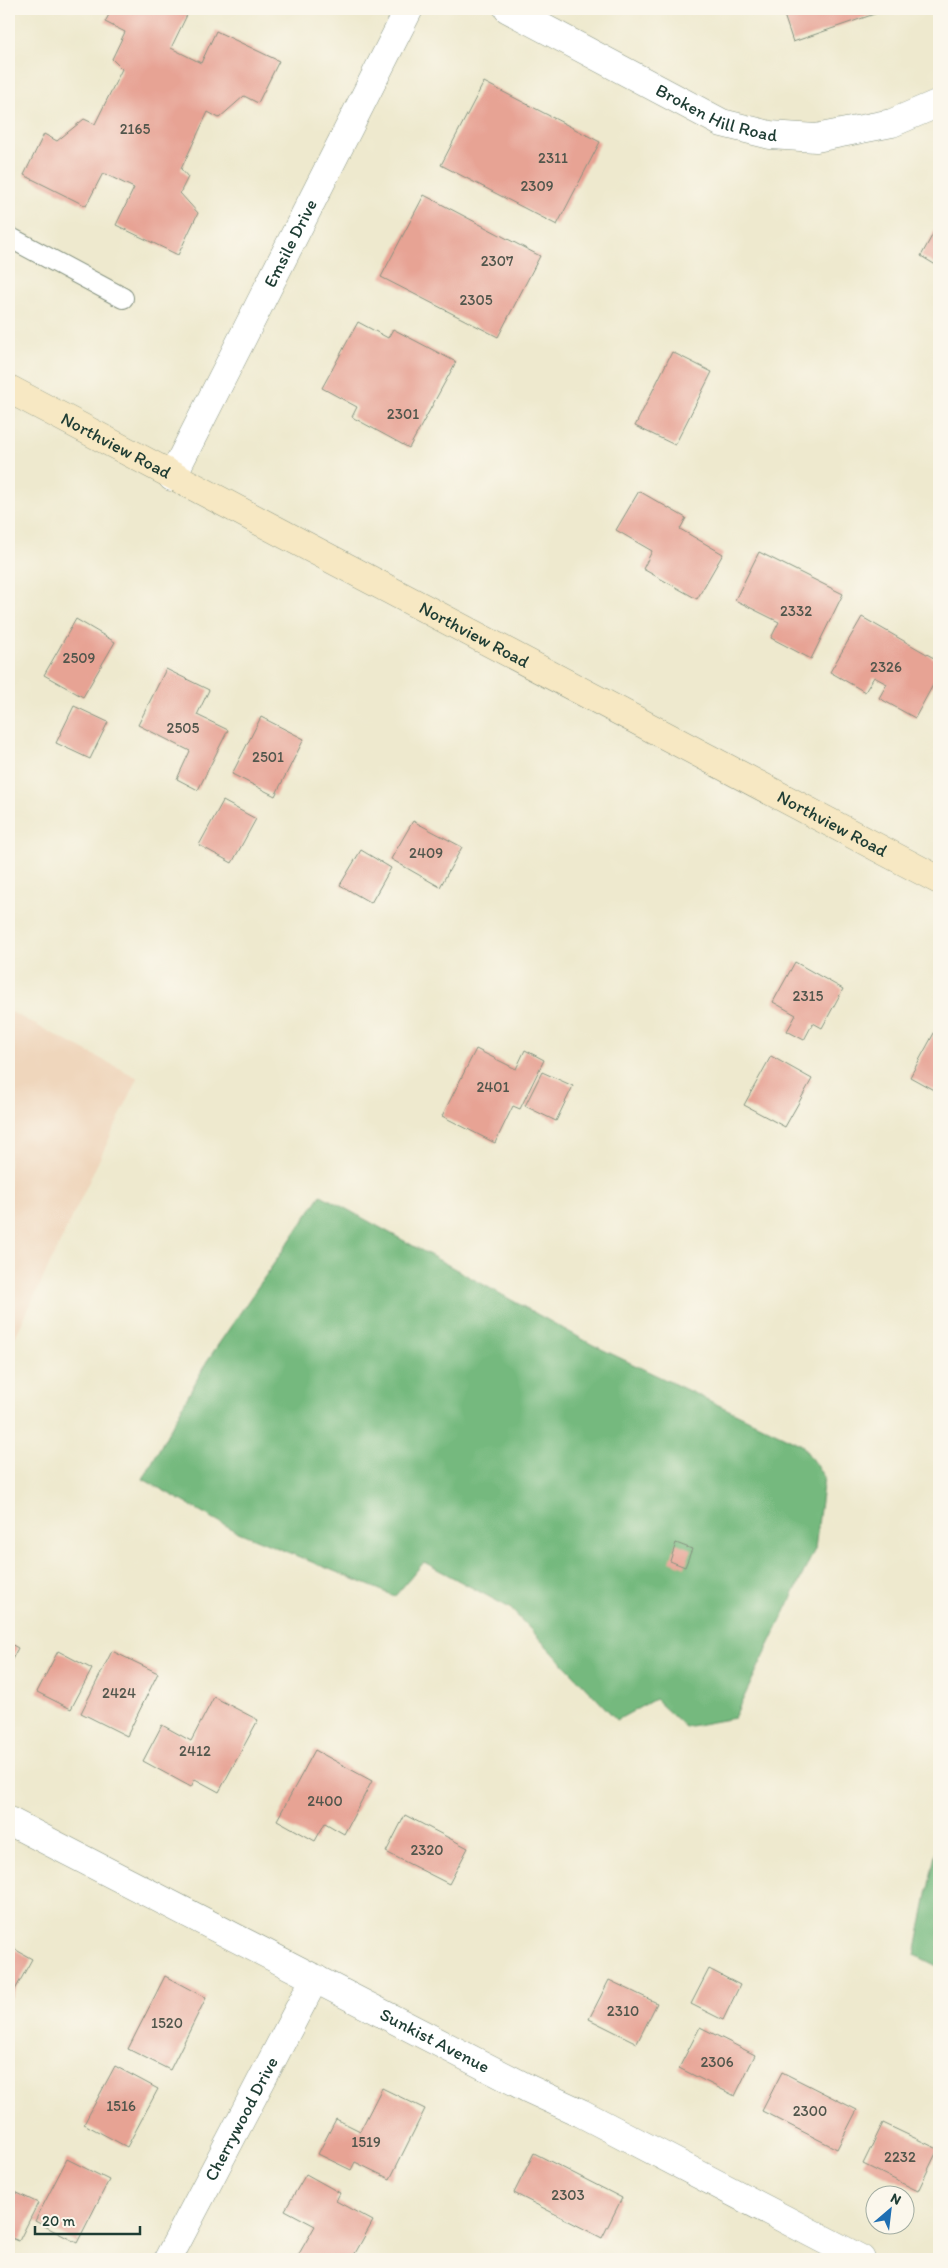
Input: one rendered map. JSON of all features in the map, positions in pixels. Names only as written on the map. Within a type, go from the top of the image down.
[{"type":"street","name":"Emsile Drive","points":[[172,477],[409,9]]},
{"type":"street","name":"Broken Hill Road","points":[[508,9],[722,124],[770,135],[816,138],[892,123],[939,103]]},
{"type":"street","name":"Northview Road","points":[[9,389],[172,477],[939,880]]},
{"type":"street","name":"Sunkist Avenue","points":[[9,1821],[528,2089],[581,2113],[832,2253],[861,2259]]},
{"type":"street","name":"Cherrywood Drive","points":[[168,2259],[315,1978]]},
{"type":"lane","points":[[9,237],[123,298]]},
{"type":"shaded area","points":[[9,1011],[138,1078],[9,1350]]},
{"type":"green space","points":[[321,1195],[593,1345],[802,1445],[824,1477],[815,1549],[734,1718],[685,1727],[655,1699],[617,1720],[510,1608],[424,1562],[395,1596],[236,1531],[143,1479],[207,1361]]},
{"type":"green space","points":[[939,1834],[939,1967],[915,1955]]},
{"type":"building","points":[[112,9],[179,9],[188,13],[171,48],[201,63],[216,31],[279,61],[258,103],[244,96],[219,118],[208,112],[181,169],[188,177],[180,193],[198,213],[178,255],[116,225],[134,188],[103,173],[86,206],[24,175],[44,134],[57,141],[84,119],[95,124],[122,69],[112,59],[125,32],[105,22]]},
{"type":"building","points":[[782,9],[889,9],[793,42]]},
{"type":"building","points":[[484,82],[600,142],[557,225],[441,165]]},
{"type":"building","points":[[424,195],[540,256],[498,337],[381,277]]},
{"type":"building","points":[[939,223],[939,267],[921,256]]},
{"type":"building","points":[[358,322],[388,338],[393,329],[456,362],[409,448],[352,417],[357,407],[322,388]]},
{"type":"building","points":[[672,352],[712,372],[675,445],[635,426]]},
{"type":"building","points":[[639,491],[686,518],[680,529],[723,554],[697,599],[643,569],[652,551],[616,530]]},
{"type":"building","points":[[759,552],[843,594],[811,659],[771,638],[779,622],[735,600]]},
{"type":"building","points":[[862,617],[939,661],[939,674],[915,718],[879,698],[887,684],[874,677],[865,692],[830,672]]},
{"type":"building","points":[[76,619],[115,642],[83,697],[44,675]]},
{"type":"building","points":[[166,669],[209,690],[197,715],[228,730],[198,790],[177,779],[190,751],[138,725]]},
{"type":"building","points":[[74,706],[108,722],[90,759],[56,743]]},
{"type":"building","points":[[261,717],[304,739],[275,796],[232,774]]},
{"type":"building","points":[[223,801],[256,819],[232,863],[199,845]]},
{"type":"building","points":[[413,821],[462,847],[440,887],[391,859]]},
{"type":"building","points":[[361,850],[391,868],[371,903],[340,885]]},
{"type":"building","points":[[795,962],[843,989],[822,1028],[813,1023],[804,1040],[787,1031],[796,1015],[773,1002]]},
{"type":"building","points":[[939,1024],[939,1093],[910,1077]]},
{"type":"building","points":[[476,1049],[516,1069],[525,1050],[544,1060],[520,1109],[513,1106],[495,1143],[442,1116]]},
{"type":"building","points":[[771,1056],[812,1079],[785,1127],[744,1105]]},
{"type":"building","points":[[542,1072],[573,1086],[556,1121],[525,1106]]},
{"type":"building","points":[[676,1543],[692,1549],[685,1567],[670,1561]]},
{"type":"building","points":[[9,1643],[18,1648],[9,1665]]},
{"type":"building","points":[[58,1651],[92,1669],[71,1709],[37,1692]]},
{"type":"building","points":[[112,1651],[158,1673],[127,1736],[81,1713]]},
{"type":"building","points":[[214,1697],[258,1720],[219,1792],[195,1779],[191,1787],[143,1761],[162,1725],[191,1741]]},
{"type":"building","points":[[315,1750],[372,1781],[344,1834],[325,1823],[315,1841],[277,1820]]},
{"type":"building","points":[[405,1815],[468,1848],[449,1884],[386,1852]]},
{"type":"building","points":[[9,1946],[32,1959],[10,1999],[9,1998]]},
{"type":"building","points":[[709,1969],[740,1985],[723,2020],[691,2004]]},
{"type":"building","points":[[165,1976],[206,1998],[170,2070],[128,2049]]},
{"type":"building","points":[[609,1980],[657,2003],[637,2043],[589,2019]]},
{"type":"building","points":[[700,2027],[755,2055],[735,2096],[679,2068]]},
{"type":"building","points":[[115,2066],[158,2089],[127,2147],[84,2124]]},
{"type":"building","points":[[782,2072],[857,2110],[837,2149],[762,2111]]},
{"type":"building","points":[[382,2088],[425,2109],[390,2179],[355,2162],[351,2170],[318,2154],[336,2119],[360,2131]]},
{"type":"building","points":[[883,2123],[938,2149],[918,2191],[916,2186],[908,2186],[863,2164]]},
{"type":"building","points":[[534,2153],[622,2198],[602,2238],[514,2193]]},
{"type":"building","points":[[67,2159],[109,2180],[77,2243],[35,2221]]},
{"type":"building","points":[[306,2174],[340,2193],[336,2201],[373,2221],[352,2259],[296,2259],[315,2226],[285,2210]]},
{"type":"building","points":[[9,2189],[38,2203],[19,2241],[9,2237]]}]
